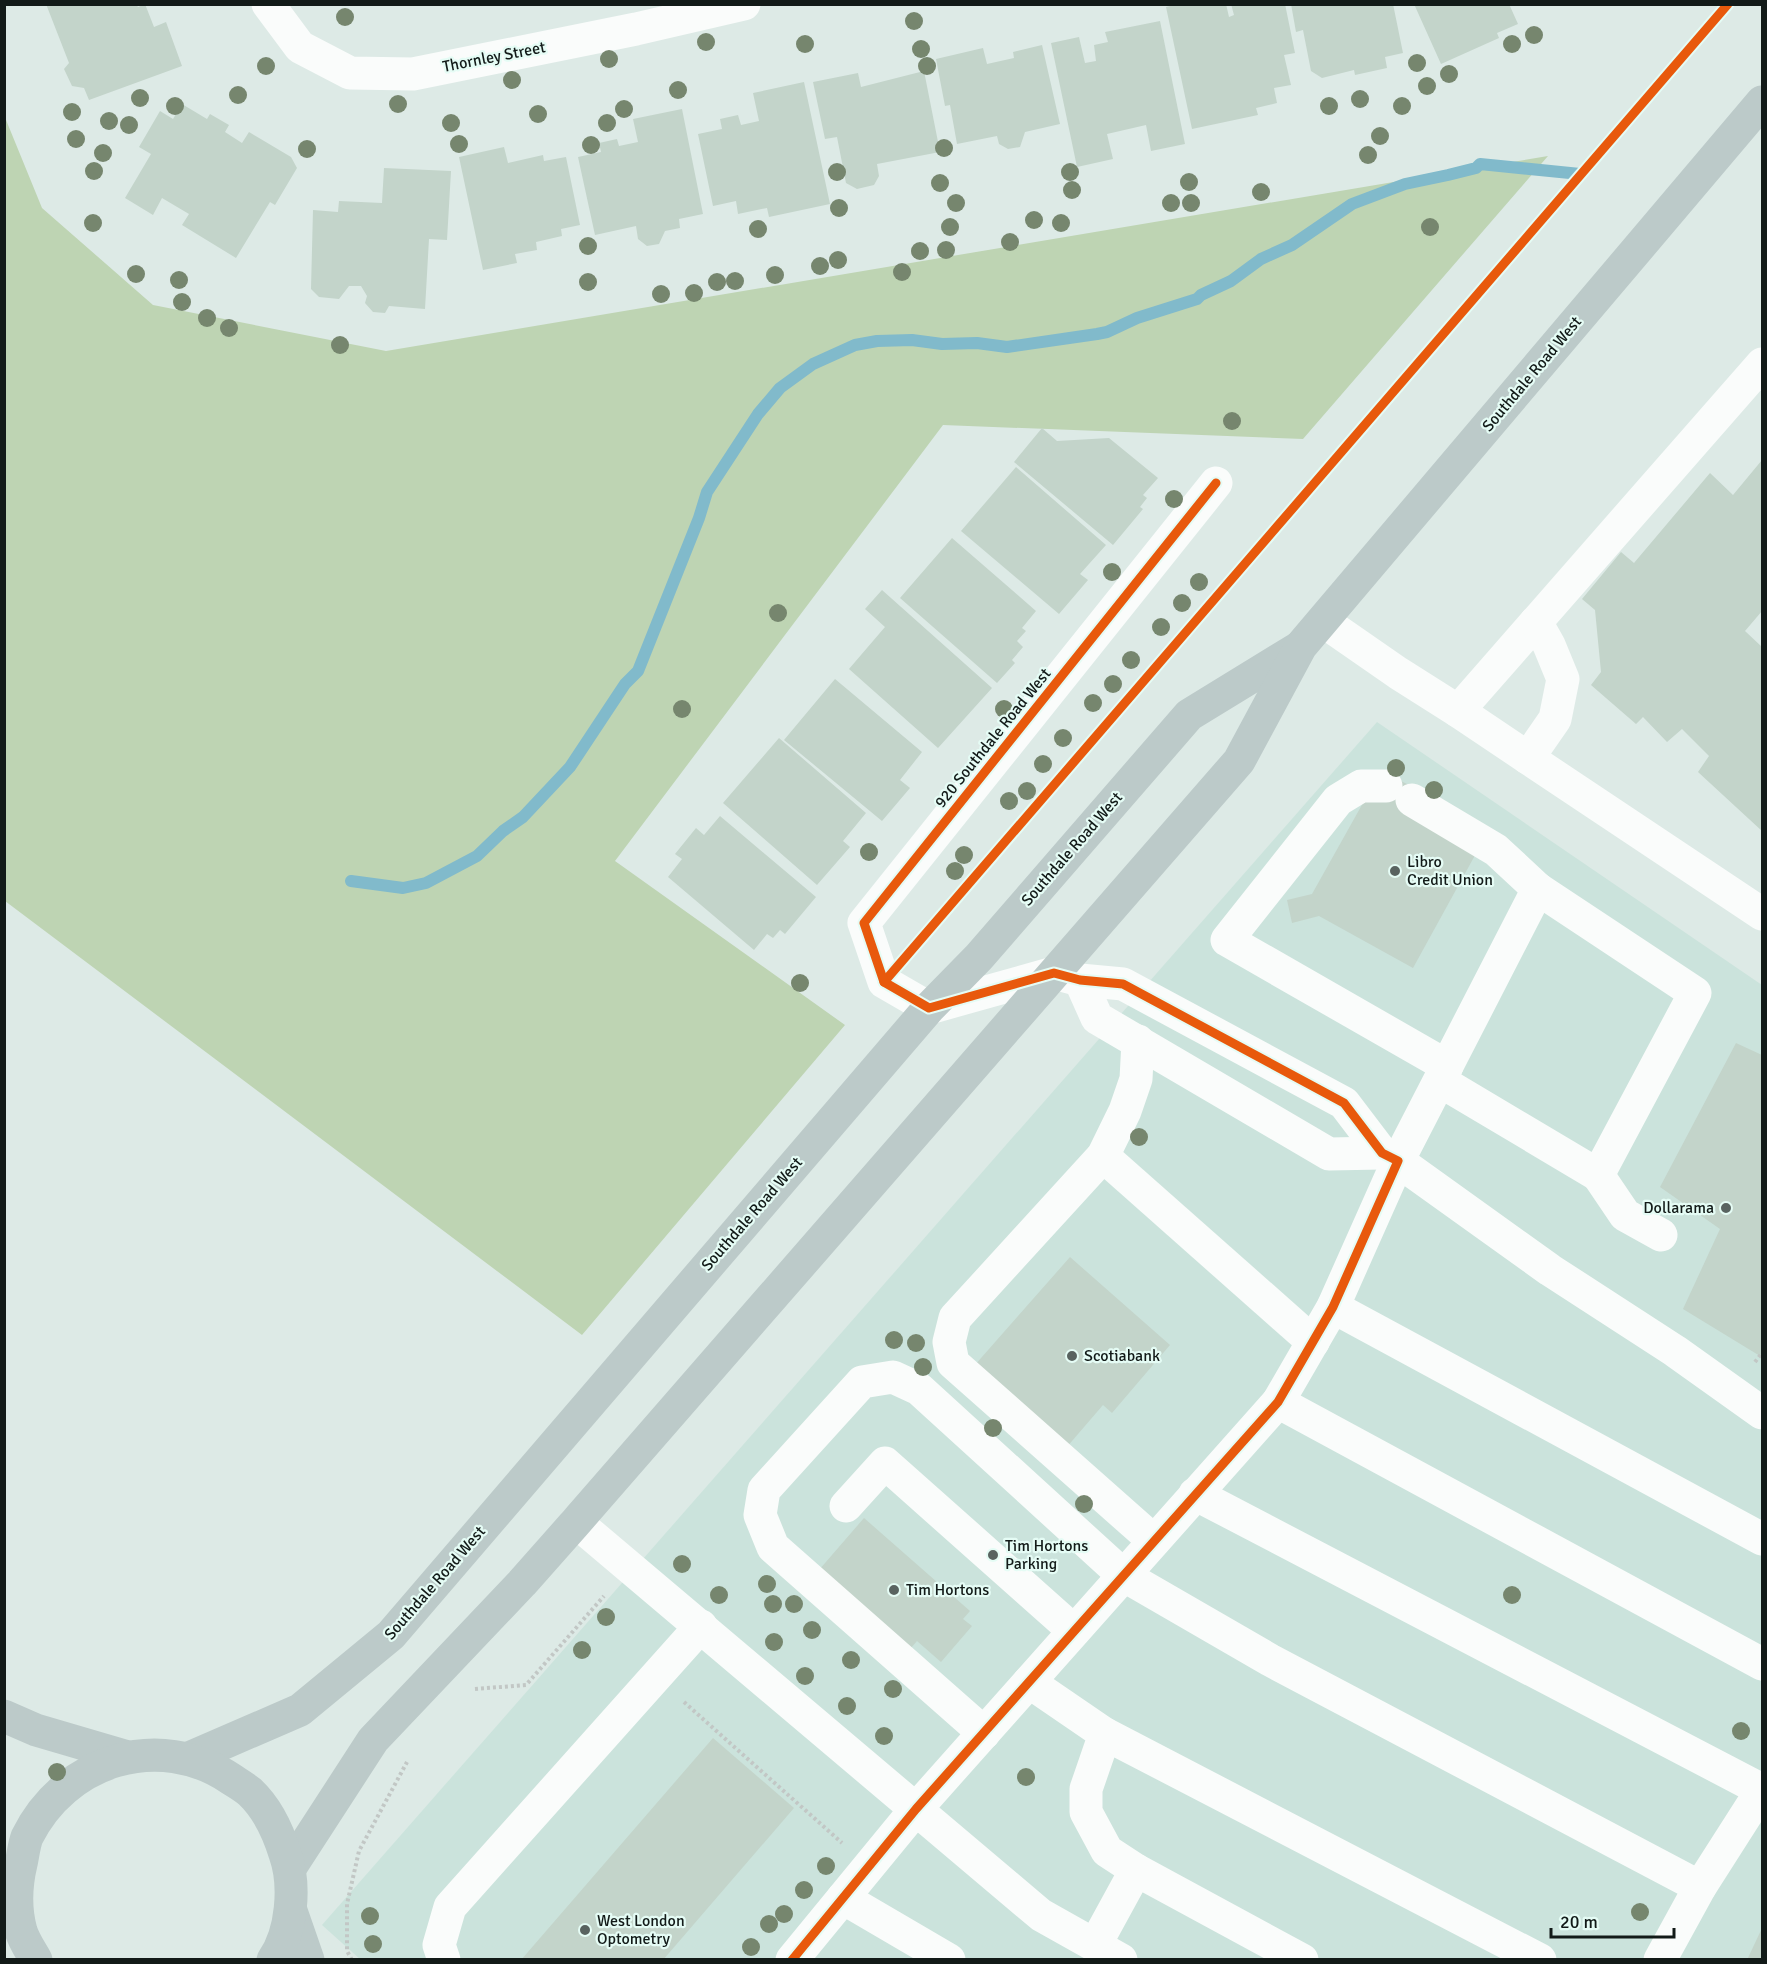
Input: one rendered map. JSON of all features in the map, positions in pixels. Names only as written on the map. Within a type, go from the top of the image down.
[{"type":"main road","name":"Southdale Road West","points":[[290,1868],[373,1740],[522,1583],[1067,976],[1239,761],[1301,646],[1762,102]]},
{"type":"main road","name":"Southdale Road West","points":[[187,1759],[300,1710],[391,1635],[928,1008],[979,957],[1189,715],[1301,646]]},
{"type":"main road","points":[[4,1716],[36,1730],[128,1757]]},
{"type":"main road","points":[[28,1953],[10,1874],[27,1838],[53,1799],[87,1772],[128,1757],[172,1755],[213,1767],[249,1792],[276,1826],[290,1868],[291,1911],[278,1953],[273,1959]]},
{"type":"main road","points":[[291,1911],[309,1959]]},
{"type":"street","name":"Thornley Street","points":[[268,4],[300,47],[350,73],[403,74],[413,74],[624,31],[744,4]]},
{"type":"street","points":[[1458,711],[1762,365]]},
{"type":"street","name":"920 Southdale Road West","points":[[928,1008],[884,982],[864,923],[1216,483]]},
{"type":"street","points":[[1323,621],[1762,914]]},
{"type":"street","points":[[1528,758],[1556,718],[1563,679],[1549,645],[1536,622]]},
{"type":"street","points":[[1598,1175],[1695,993],[1538,889],[1496,850],[1399,793],[1361,786],[1338,800],[1227,940],[1443,1073],[1598,1175],[1625,1215],[1661,1235]]},
{"type":"street","points":[[792,1959],[916,1809],[1278,1402],[1333,1307],[1390,1157],[1443,1073],[1538,889]]},
{"type":"street","points":[[1067,976],[1097,1018],[1329,1154],[1390,1157]]},
{"type":"street","points":[[928,1008],[1067,976],[1123,984],[1344,1102],[1390,1157],[1550,1270],[1675,1351],[1762,1413]]},
{"type":"street","points":[[1138,1041],[1136,1079],[1125,1111],[1103,1156],[954,1318],[949,1342],[953,1363],[1154,1541]]},
{"type":"street","points":[[1103,1156],[1313,1342]]},
{"type":"street","points":[[1333,1307],[1762,1539]]},
{"type":"street","points":[[984,1733],[773,1547],[760,1515],[764,1490],[862,1382],[893,1377],[919,1389],[1124,1575],[1270,1660],[1700,1887]]},
{"type":"street","points":[[1278,1402],[1762,1664]]},
{"type":"street","points":[[846,1506],[885,1463],[1074,1631]]},
{"type":"street","points":[[1195,1494],[1762,1790],[1700,1887],[1660,1959]]},
{"type":"street","points":[[576,1522],[1041,1915],[1108,1952],[1136,1870]]},
{"type":"street","points":[[444,1959],[440,1945],[450,1907],[701,1626]]},
{"type":"street","points":[[1029,1682],[1105,1734],[1540,1959]]},
{"type":"street","points":[[1105,1734],[1086,1789],[1086,1812],[1107,1851],[1136,1870],[1302,1959]]},
{"type":"street","points":[[843,1898],[949,1959]]},
{"type":"path","points":[[467,1697],[475,1689],[526,1685],[630,1566]]},
{"type":"path","points":[[682,1701],[845,1845]]},
{"type":"path","points":[[352,1959],[347,1950],[347,1904],[359,1851],[407,1763],[414,1755]]},
{"type":"shaded area","points":[[1377,722],[1762,985],[1762,1959],[361,1960],[322,1925]]},
{"type":"green space","points":[[4,115],[42,208],[153,305],[386,351],[1548,156],[1303,439],[943,425],[615,861],[845,1025],[582,1335],[5,901]]},
{"type":"building","points":[[46,4],[136,4],[138,7],[145,4],[154,27],[166,22],[182,66],[89,100],[84,88],[72,86],[64,69],[69,63]]},
{"type":"building","points":[[1178,4],[1226,4],[1229,17],[1234,15],[1231,4],[1285,4],[1295,53],[1284,55],[1291,85],[1274,88],[1277,103],[1256,108],[1258,115],[1192,129],[1166,7]]},
{"type":"building","points":[[1291,4],[1393,4],[1403,53],[1385,57],[1387,68],[1355,75],[1354,70],[1322,78],[1311,71],[1303,30],[1296,32]]},
{"type":"building","points":[[1414,4],[1509,4],[1518,24],[1497,33],[1499,38],[1441,64]]},
{"type":"building","points":[[1160,21],[1185,144],[1151,151],[1146,125],[1107,134],[1113,159],[1077,167],[1051,43],[1079,37],[1085,63],[1096,61],[1094,45],[1108,42],[1105,32]]},
{"type":"building","points":[[1042,45],[1060,124],[1025,132],[1020,147],[1008,149],[999,144],[997,136],[957,144],[950,105],[945,106],[936,59],[983,48],[987,64],[1014,58],[1013,52]]},
{"type":"building","points":[[924,71],[940,152],[877,164],[879,176],[874,185],[857,189],[846,183],[837,137],[825,139],[813,82],[858,73],[861,87]]},
{"type":"building","points":[[804,82],[830,204],[769,217],[767,208],[738,214],[736,201],[713,206],[698,134],[722,129],[720,119],[738,115],[741,125],[759,121],[753,93]]},
{"type":"building","points":[[182,104],[207,119],[210,114],[229,125],[225,132],[242,143],[249,132],[291,157],[297,168],[275,205],[270,202],[236,258],[182,225],[189,214],[162,198],[153,215],[125,198],[151,154],[139,147],[160,111],[173,119]]},
{"type":"building","points":[[682,109],[703,214],[679,219],[680,228],[665,231],[659,244],[647,246],[638,239],[636,226],[595,235],[578,157],[601,152],[599,143],[617,139],[619,146],[638,142],[633,119]]},
{"type":"building","points":[[504,147],[508,163],[543,155],[544,161],[566,157],[580,225],[561,229],[562,236],[536,242],[537,250],[515,254],[517,263],[483,270],[459,157]]},
{"type":"building","points":[[384,168],[451,171],[447,240],[429,239],[425,309],[389,306],[385,313],[373,312],[365,303],[367,296],[361,286],[349,286],[339,299],[319,297],[311,289],[313,210],[338,212],[339,201],[382,203]]},
{"type":"building","points":[[1042,428],[1057,441],[1109,438],[1158,478],[1143,495],[1147,498],[1140,507],[1143,509],[1113,545],[1014,462]]},
{"type":"building","points":[[1762,460],[1762,611],[1745,631],[1762,647],[1762,831],[1698,772],[1709,756],[1682,729],[1667,742],[1643,717],[1636,724],[1591,685],[1601,672],[1595,610],[1582,599],[1621,552],[1634,563],[1710,473],[1733,495]]},
{"type":"building","points":[[1016,467],[1106,545],[1080,574],[1088,580],[1059,614],[961,531]]},
{"type":"building","points":[[952,538],[1036,611],[1022,628],[1026,631],[1017,641],[1023,647],[1012,660],[1015,663],[997,683],[900,598]]},
{"type":"building","points":[[882,590],[992,688],[938,748],[849,669],[885,627],[865,609]]},
{"type":"building","points":[[835,679],[922,752],[900,780],[910,788],[882,821],[784,740]]},
{"type":"building","points":[[779,738],[866,813],[843,841],[850,847],[817,885],[723,803]]},
{"type":"building","name":"Libro Credit Union","points":[[1391,776],[1417,789],[1479,848],[1413,968],[1319,916],[1292,923],[1287,900],[1312,894],[1363,803]]},
{"type":"building","points":[[720,816],[816,897],[785,934],[780,930],[773,938],[767,934],[754,950],[668,877],[682,859],[675,854],[696,828],[704,835]]},
{"type":"building","name":"Dollarama","points":[[1736,1043],[1762,1055],[1762,1352],[1760,1356],[1683,1309],[1720,1229],[1660,1187]]},
{"type":"building","name":"Scotiabank","points":[[1070,1257],[1170,1345],[1112,1413],[1103,1405],[1066,1448],[974,1366]]},
{"type":"building","name":"Tim Hortons","points":[[864,1518],[970,1611],[963,1619],[972,1626],[941,1662],[917,1641],[910,1649],[819,1570]]},
{"type":"building","points":[[713,1738],[794,1808],[663,1960],[521,1960]]},
{"type":"building","points":[[1762,1928],[1762,1960],[1747,1960]]},
{"type":"waterway","points":[[351,881],[403,888],[426,883],[477,856],[503,831],[523,817],[570,767],[625,684],[638,671],[699,518],[707,492],[758,414],[780,388],[813,364],[855,345],[877,341],[912,340],[1007,347],[1107,332],[1137,318],[1197,299],[1231,281],[1261,259],[1292,245],[1352,204],[1405,184],[1476,168],[1480,164],[1580,174]]},
{"type":"cycle path","points":[[884,982],[1728,4]]},
{"type":"cycle path","points":[[792,1960],[916,1809],[1278,1402],[1333,1307],[1398,1161],[1382,1153],[1344,1103],[1123,984],[1080,980],[1054,973],[929,1008],[884,982],[864,923],[1216,483]]},
{"type":"place","name":"Libro Credit Union","points":[[1395,871]]},
{"type":"place","name":"Dollarama","points":[[1726,1208]]},
{"type":"place","name":"Scotiabank","points":[[1072,1356]]},
{"type":"place","name":"Tim Hortons Parking","points":[[993,1555]]},
{"type":"place","name":"Tim Hortons","points":[[894,1590]]},
{"type":"place","name":"West London Optometry","points":[[585,1930]]}]
